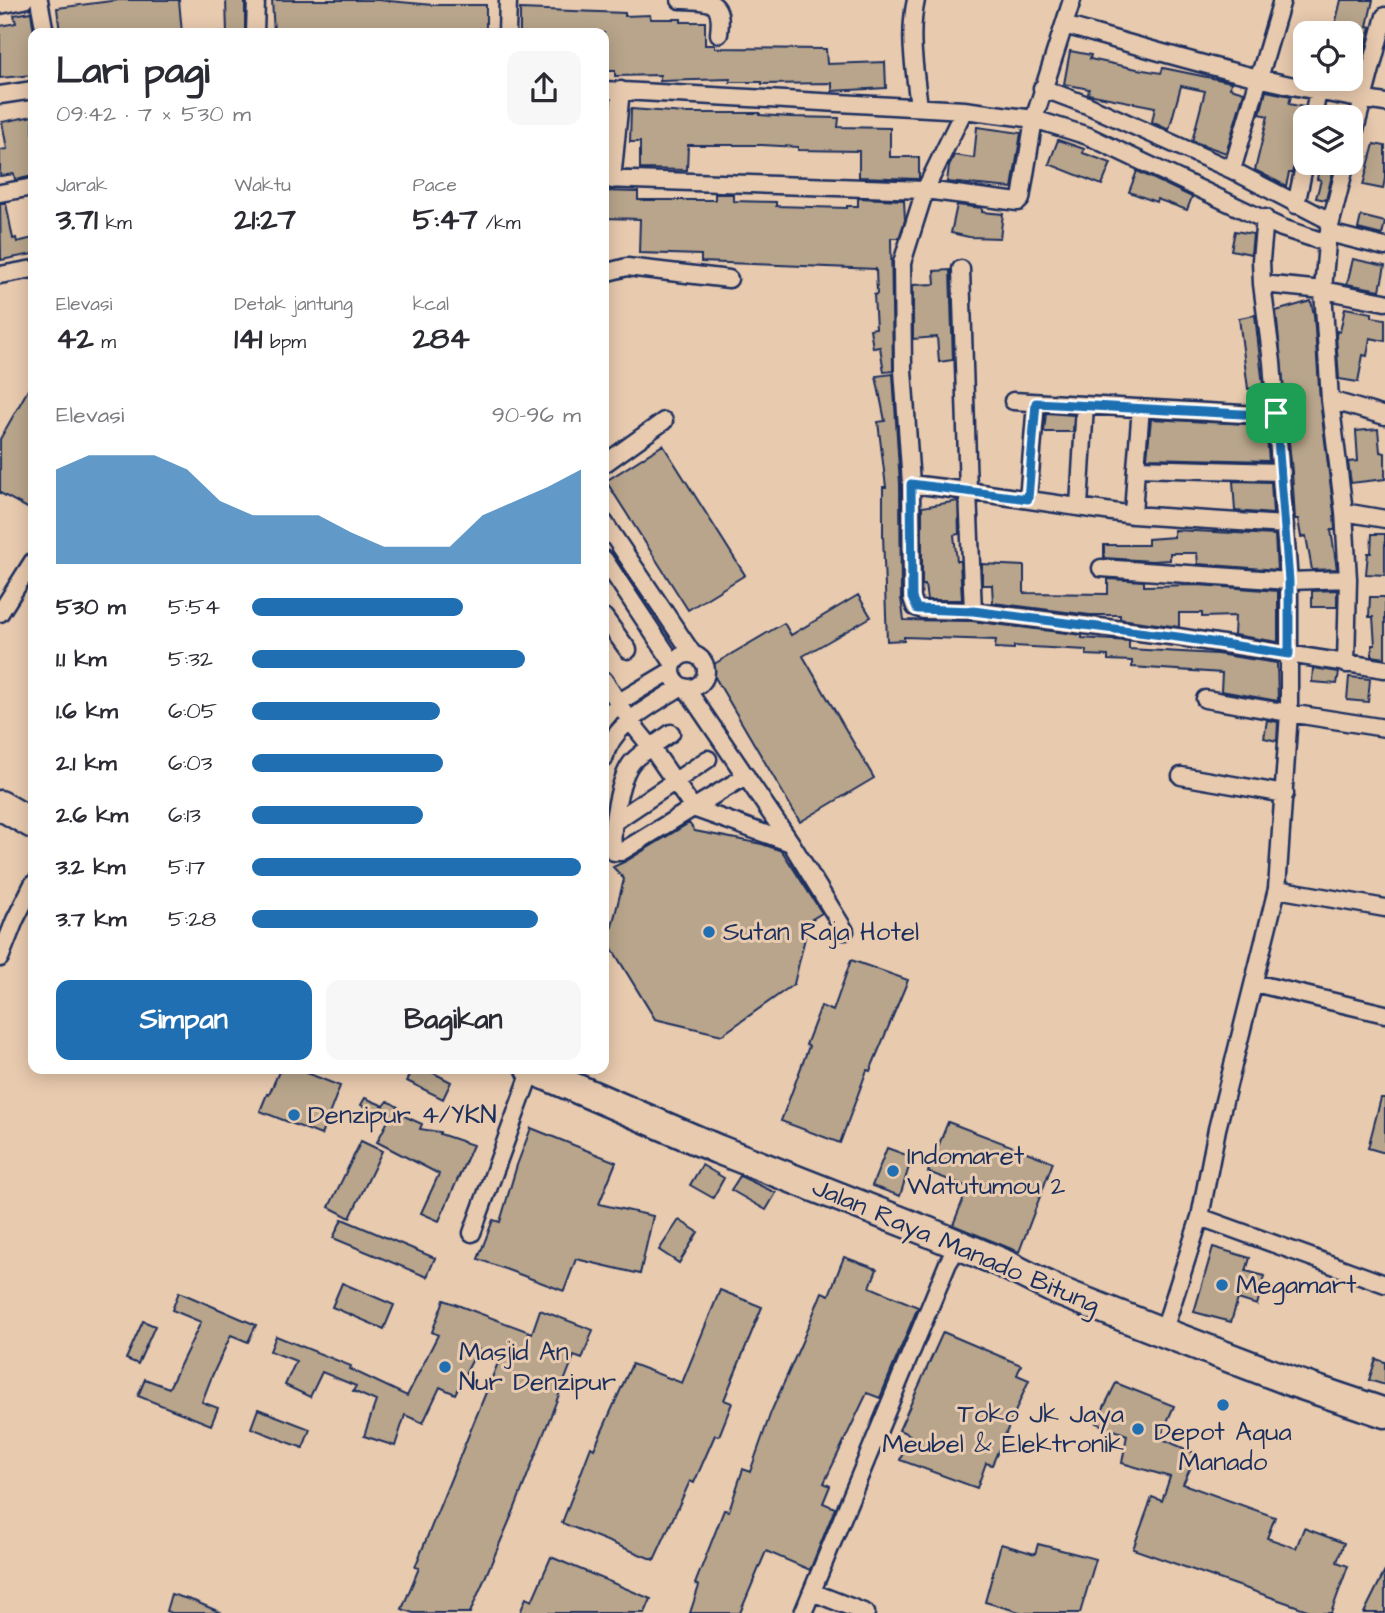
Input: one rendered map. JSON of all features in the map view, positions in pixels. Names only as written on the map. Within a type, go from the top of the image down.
[{"type":"highway","points":[[0,805],[28,821]]},
{"type":"highway","name":"Jalan Raya Manado Bitung","points":[[555,1074],[574,1078],[717,1149],[1003,1263],[1058,1290],[1293,1382],[1385,1413]]},
{"type":"street","points":[[0,5],[24,0]]},
{"type":"street","points":[[39,0],[44,28]]},
{"type":"street","points":[[255,28],[256,0]]},
{"type":"street","points":[[507,28],[508,0]]},
{"type":"street","points":[[680,0],[710,2],[718,6],[722,13],[719,34]]},
{"type":"street","points":[[916,0],[912,20],[912,45],[919,107]]},
{"type":"street","points":[[609,179],[925,190],[1020,201],[1042,88],[1072,0]]},
{"type":"street","points":[[1232,170],[1282,0]]},
{"type":"street","points":[[1361,105],[1385,16]]},
{"type":"street","points":[[1064,25],[1257,79],[1293,86]]},
{"type":"street","points":[[1042,88],[1087,104],[1232,170],[1296,205],[1329,232]]},
{"type":"street","points":[[609,90],[964,110],[1034,119],[1088,136],[1282,228],[1329,232],[1385,247]]},
{"type":"street","points":[[609,172],[621,90]]},
{"type":"street","points":[[0,96],[28,91]]},
{"type":"street","points":[[1315,105],[1318,91],[1385,103]]},
{"type":"street","points":[[964,110],[925,190],[902,262],[903,370],[911,484],[912,603],[917,609],[973,611],[1178,637],[1385,669]]},
{"type":"street","points":[[1296,205],[1302,175]]},
{"type":"street","points":[[1343,175],[1329,232],[1323,290],[1330,400],[1344,512],[1348,579],[1346,664]]},
{"type":"street","points":[[0,193],[28,188]]},
{"type":"street","points":[[1163,1332],[1200,1217],[1217,1129],[1277,889],[1289,713],[1289,581],[1282,472],[1262,284],[1265,218]]},
{"type":"street","points":[[609,271],[627,267],[729,279]]},
{"type":"street","points":[[961,269],[973,611]]},
{"type":"street","points":[[0,275],[28,270]]},
{"type":"street","points":[[1262,284],[1323,290],[1385,302]]},
{"type":"street","points":[[1330,400],[1385,416]]},
{"type":"street","points":[[1013,401],[1261,415],[1276,413]]},
{"type":"street","points":[[1028,499],[1036,403]]},
{"type":"street","points":[[1079,506],[1085,405]]},
{"type":"street","points":[[1133,515],[1141,408]]},
{"type":"street","points":[[609,460],[664,421]]},
{"type":"street","points":[[1136,468],[1282,472]]},
{"type":"street","points":[[911,484],[1133,515],[1285,525]]},
{"type":"street","points":[[1344,512],[1385,519]]},
{"type":"street","points":[[609,529],[692,653],[704,662],[706,670],[701,684],[684,687],[630,721],[609,744]]},
{"type":"street","points":[[609,567],[672,667],[673,679],[684,687],[746,776],[845,931]]},
{"type":"street","points":[[1101,568],[1289,581],[1348,579]]},
{"type":"street","points":[[0,614],[28,569]]},
{"type":"street","points":[[609,624],[628,650]]},
{"type":"street","points":[[609,714],[619,702],[672,667],[684,654],[692,653]]},
{"type":"street","points":[[609,687],[693,808],[791,843]]},
{"type":"street","points":[[1205,699],[1385,728]]},
{"type":"street","points":[[671,733],[629,765],[614,822],[612,851],[618,853],[746,776]]},
{"type":"street","points":[[614,822],[708,759]]},
{"type":"street","points":[[1181,776],[1285,793]]},
{"type":"street","points":[[1277,889],[1385,908]]},
{"type":"street","points":[[0,958],[28,894]]},
{"type":"street","points":[[1254,983],[1385,1014]]},
{"type":"street","points":[[472,1233],[530,1074]]},
{"type":"street","points":[[1200,1217],[1385,1284]]},
{"type":"street","points":[[803,1613],[948,1263],[958,1245]]},
{"type":"street","points":[[811,1592],[866,1613]]},
{"type":"building","points":[[119,0],[179,0],[182,28],[59,28],[57,8]]},
{"type":"building","points":[[226,0],[245,0],[245,28],[227,28]]},
{"type":"building","points":[[272,0],[378,0],[433,5],[486,5],[486,28],[274,28]]},
{"type":"building","points":[[1341,0],[1373,0],[1367,26],[1371,27],[1365,50],[1363,21],[1336,21]]},
{"type":"building","points":[[520,9],[625,13],[625,16],[650,15],[651,19],[705,22],[705,45],[715,45],[715,48],[826,49],[827,64],[885,62],[886,88],[832,91],[832,83],[762,84],[730,82],[730,79],[660,81],[660,75],[615,76],[615,71],[609,71],[609,28],[520,28]]},
{"type":"building","points":[[31,12],[33,28],[28,28],[28,75],[0,78],[0,26],[16,23],[14,15]]},
{"type":"building","points":[[1070,51],[1091,55],[1090,59],[1137,69],[1161,73],[1163,68],[1231,82],[1230,88],[1244,92],[1226,153],[1192,141],[1205,91],[1181,86],[1169,130],[1152,122],[1155,107],[1088,94],[1089,89],[1064,84]]},
{"type":"building","points":[[1266,91],[1291,96],[1289,104],[1294,105],[1293,169],[1289,173],[1286,186],[1255,170],[1268,116],[1260,114]]},
{"type":"building","points":[[631,109],[839,118],[838,127],[890,128],[890,157],[919,157],[919,179],[859,177],[859,151],[798,150],[798,147],[762,145],[688,145],[687,170],[640,169],[640,142],[630,142]]},
{"type":"building","points":[[28,117],[28,177],[15,180],[14,174],[0,176],[0,150],[7,149],[2,122]]},
{"type":"building","points":[[977,127],[1021,133],[1012,188],[947,182],[954,155],[974,158]]},
{"type":"building","points":[[1058,140],[1111,163],[1102,185],[1049,164]]},
{"type":"building","points":[[1374,144],[1385,146],[1383,189],[1363,185]]},
{"type":"building","points":[[1137,171],[1192,197],[1187,210],[1129,192]]},
{"type":"building","points":[[1318,175],[1332,175],[1326,200],[1316,198],[1321,180],[1317,179]]},
{"type":"building","points":[[609,191],[638,192],[638,200],[715,200],[715,194],[733,194],[733,201],[776,202],[776,206],[847,208],[858,206],[858,198],[904,200],[905,220],[899,238],[891,238],[893,371],[884,372],[880,347],[873,348],[870,329],[876,328],[876,269],[701,262],[701,255],[639,253],[640,219],[609,218]]},
{"type":"building","points":[[0,203],[6,203],[13,239],[16,238],[17,242],[28,239],[28,255],[1,260]]},
{"type":"building","points":[[957,205],[1003,214],[1000,238],[969,237],[951,233]]},
{"type":"building","points":[[1361,216],[1385,222],[1382,235],[1358,229]]},
{"type":"building","points":[[1235,231],[1253,234],[1251,254],[1231,250]]},
{"type":"building","points":[[1353,259],[1385,266],[1380,290],[1347,284]]},
{"type":"building","points":[[950,270],[953,360],[939,362],[937,337],[913,339],[913,285],[935,284],[934,271]]},
{"type":"building","points":[[1311,301],[1334,513],[1335,530],[1331,530],[1337,569],[1312,570],[1306,536],[1301,537],[1298,519],[1295,519],[1276,311]]},
{"type":"building","points":[[1345,308],[1372,313],[1372,317],[1385,319],[1385,341],[1370,338],[1367,356],[1363,355],[1358,382],[1339,379],[1336,335],[1337,331],[1340,332]]},
{"type":"building","points":[[1255,315],[1263,386],[1248,389],[1239,318]]},
{"type":"building","points":[[893,374],[904,620],[972,621],[1082,635],[1082,638],[1129,641],[1129,649],[1217,654],[1277,663],[1278,701],[1221,691],[1222,673],[1132,667],[1132,661],[1108,660],[1108,656],[1086,655],[1086,650],[1014,646],[1014,649],[995,648],[996,640],[904,637],[904,640],[887,641],[883,535],[883,487],[886,487],[878,422],[885,421],[876,376]]},
{"type":"building","points":[[28,390],[28,508],[0,493],[0,439]]},
{"type":"building","points":[[1046,413],[1074,415],[1073,432],[1044,432]]},
{"type":"building","points":[[1151,419],[1266,425],[1269,461],[1147,458]]},
{"type":"building","points":[[1378,429],[1380,452],[1385,453],[1385,479],[1351,483],[1348,462],[1358,461],[1356,431]]},
{"type":"building","points":[[663,445],[745,575],[688,610],[609,486],[609,479]]},
{"type":"building","points":[[1233,481],[1271,482],[1273,514],[1235,511]]},
{"type":"building","points":[[958,501],[959,534],[954,535],[957,561],[960,561],[962,600],[927,600],[925,585],[922,585],[922,507]]},
{"type":"building","points":[[1174,530],[1275,535],[1277,570],[1198,564],[1197,553],[1170,553],[1170,560],[1152,561],[1104,558],[1104,545],[1148,545],[1148,539],[1174,537]]},
{"type":"building","points":[[1372,534],[1385,534],[1385,575],[1366,574]]},
{"type":"building","points":[[982,564],[1024,566],[1024,593],[1108,594],[1108,579],[1144,581],[1144,586],[1198,585],[1278,591],[1278,642],[1234,635],[1235,616],[1202,617],[1202,613],[1179,613],[1179,627],[1120,619],[1120,615],[1090,615],[993,603],[992,585],[982,585]]},
{"type":"building","points":[[1337,590],[1337,607],[1312,607],[1312,591]]},
{"type":"building","points":[[858,595],[871,617],[803,656],[874,778],[800,822],[709,667],[784,623],[791,635]]},
{"type":"building","points":[[1370,597],[1385,597],[1385,658],[1372,656],[1372,645],[1375,645],[1373,617],[1369,617]]},
{"type":"building","points":[[1313,668],[1339,672],[1337,684],[1312,682]]},
{"type":"building","points":[[1349,677],[1370,679],[1368,702],[1347,700]]},
{"type":"building","points":[[1267,720],[1278,722],[1277,741],[1264,738]]},
{"type":"building","name":"Sutan Raja Hotel","points":[[689,823],[695,831],[762,844],[782,851],[822,913],[809,921],[794,984],[722,1035],[655,1019],[609,944],[624,879],[613,867]]},
{"type":"building","points":[[851,960],[908,980],[870,1071],[867,1070],[840,1143],[781,1121],[821,1006],[833,1011]]},
{"type":"building","points":[[278,1074],[310,1074],[340,1086],[321,1135],[260,1111],[267,1094],[269,1095]]},
{"type":"building","points":[[410,1074],[436,1074],[451,1082],[443,1099],[407,1081]]},
{"type":"building","points":[[365,1098],[384,1106],[388,1101],[398,1107],[395,1112],[422,1124],[420,1129],[440,1132],[473,1145],[439,1221],[421,1213],[439,1174],[377,1142],[388,1121],[361,1105]]},
{"type":"building","points":[[1381,1098],[1385,1098],[1385,1153],[1368,1148]]},
{"type":"building","points":[[948,1122],[1053,1162],[1019,1252],[953,1225],[968,1187],[928,1172]]},
{"type":"building","points":[[531,1128],[616,1162],[599,1204],[653,1216],[640,1274],[576,1259],[564,1291],[478,1259],[493,1220],[500,1222]]},
{"type":"building","points":[[361,1141],[382,1151],[350,1218],[329,1207]]},
{"type":"building","name":"Indomaret Watutumou 2","points":[[887,1148],[912,1157],[900,1196],[872,1186]]},
{"type":"building","points":[[702,1165],[724,1178],[713,1198],[690,1185]]},
{"type":"building","points":[[740,1176],[776,1193],[766,1210],[731,1190]]},
{"type":"building","points":[[342,1219],[435,1258],[427,1277],[333,1238]]},
{"type":"building","points":[[679,1220],[698,1232],[679,1263],[659,1250]]},
{"type":"building","name":"Megamart","points":[[1213,1247],[1250,1258],[1246,1271],[1265,1276],[1257,1305],[1238,1299],[1231,1322],[1194,1312]]},
{"type":"building","points":[[844,1257],[877,1269],[870,1287],[918,1307],[880,1398],[867,1393],[824,1483],[830,1486],[823,1503],[835,1508],[810,1570],[766,1551],[740,1613],[690,1613],[699,1586],[695,1584],[724,1510],[729,1511],[743,1469],[750,1472],[771,1412],[822,1292],[829,1295]]},
{"type":"building","points":[[342,1283],[394,1305],[384,1329],[332,1307]]},
{"type":"building","points":[[720,1290],[762,1307],[724,1400],[732,1403],[719,1436],[715,1435],[694,1483],[690,1481],[654,1560],[562,1523],[591,1447],[594,1449],[632,1364],[682,1383]]},
{"type":"building","points":[[179,1292],[256,1325],[248,1342],[231,1335],[212,1376],[202,1402],[218,1408],[211,1425],[138,1396],[145,1379],[169,1388],[201,1322],[172,1310]]},
{"type":"building","points":[[444,1300],[532,1333],[540,1310],[593,1330],[582,1359],[574,1356],[514,1510],[470,1613],[413,1613],[402,1609],[419,1568],[415,1567],[500,1358],[478,1349],[455,1394],[440,1387],[423,1423],[405,1415],[395,1446],[364,1436],[376,1401],[353,1391],[356,1386],[322,1372],[310,1397],[285,1385],[296,1361],[270,1351],[276,1336],[351,1366],[350,1369],[407,1396],[438,1335],[432,1332]]},
{"type":"building","points":[[143,1321],[155,1326],[138,1364],[126,1359]]},
{"type":"building","points":[[943,1332],[1021,1365],[1017,1375],[1029,1380],[992,1465],[986,1463],[977,1488],[900,1460],[910,1435],[899,1430]]},
{"type":"building","points":[[1376,1359],[1385,1362],[1385,1385],[1369,1380]]},
{"type":"building","points":[[1116,1383],[1174,1406],[1160,1438],[1197,1454],[1183,1484],[1275,1517],[1267,1538],[1296,1548],[1304,1528],[1344,1543],[1337,1562],[1348,1566],[1331,1613],[1316,1613],[1133,1549],[1152,1497],[1162,1501],[1170,1477],[1122,1463],[1127,1435],[1096,1423]]},
{"type":"building","points":[[258,1409],[310,1429],[303,1448],[251,1428]]},
{"type":"building","points":[[1001,1544],[1035,1554],[1038,1544],[1096,1559],[1080,1613],[1023,1613],[985,1602]]},
{"type":"building","points":[[551,1557],[651,1599],[645,1613],[520,1613],[526,1598],[532,1601]]},
{"type":"building","points":[[1385,1571],[1385,1613],[1364,1613]]},
{"type":"building","points":[[171,1594],[194,1601],[222,1613],[166,1611]]},
{"type":"place","name":"Sutan Raja Hotel","points":[[709,932]]},
{"type":"place","name":"Denzipur 4/YKN","points":[[294,1115]]},
{"type":"place","name":"Indomaret Watutumou 2","points":[[893,1171]]},
{"type":"place","name":"Megamart","points":[[1222,1285]]},
{"type":"place","name":"Masjid An Nur Denzipur","points":[[445,1367]]},
{"type":"place","name":"Depot Aqua Manado","points":[[1223,1405]]},
{"type":"place","name":"Toko Jk Jaya Meubel & Elektronik","points":[[1138,1429]]},
{"type":"route","points":[[1036,403],[1261,415],[1276,413],[1289,581],[1289,654],[973,611],[917,609],[912,603],[911,484],[1028,499],[1036,403]]}]
